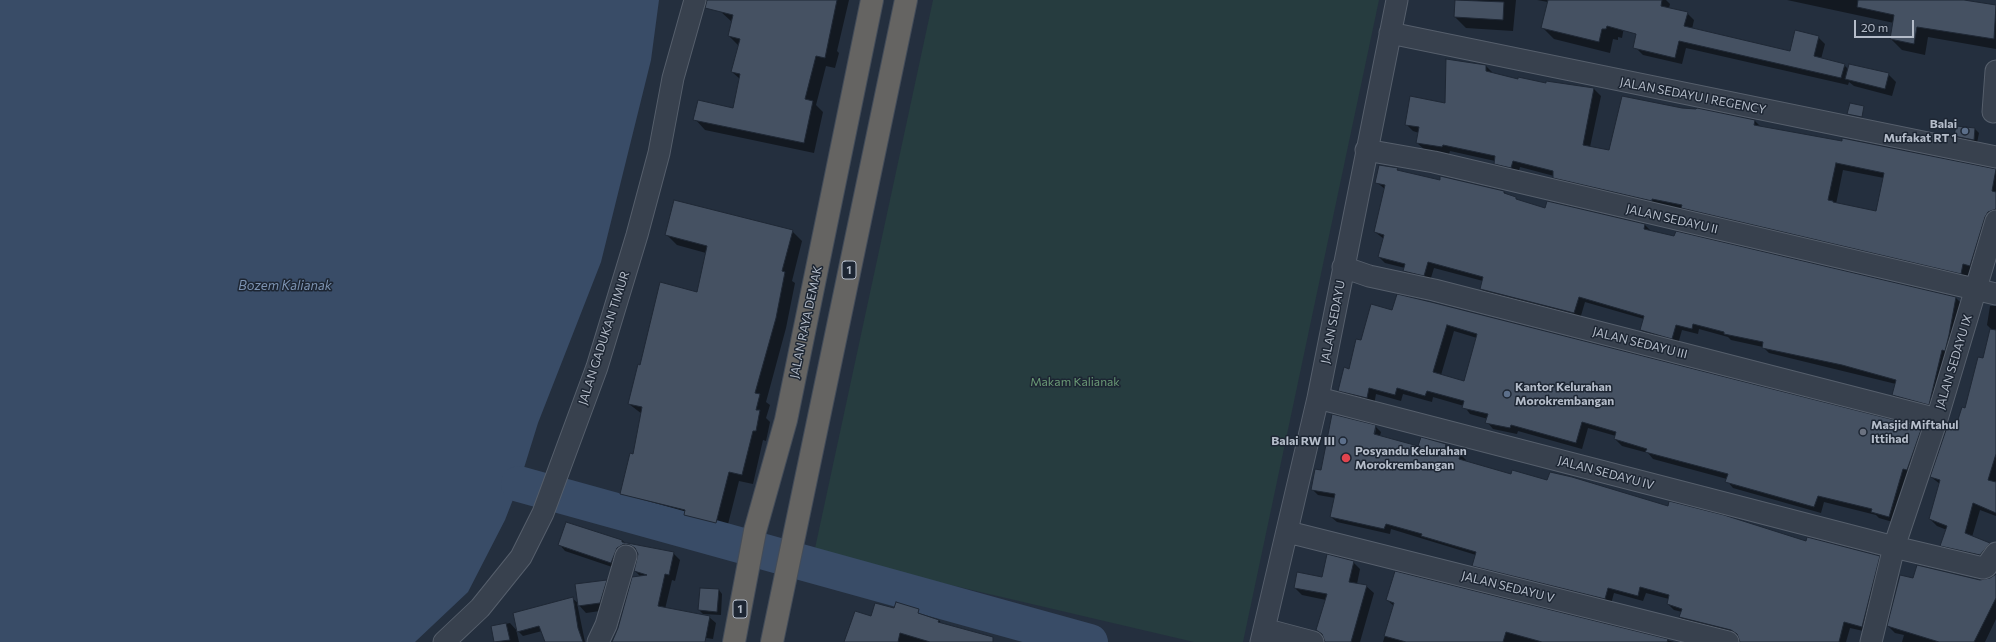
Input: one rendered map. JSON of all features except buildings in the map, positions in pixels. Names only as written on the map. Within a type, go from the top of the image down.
[{"type":"highway","name":"JALAN RAYA DEMAK","points":[[734,642],[745,577],[755,531],[790,401],[872,0]]},
{"type":"highway","name":"1","points":[[772,642],[906,0]]},
{"type":"highway","points":[[795,373],[801,380],[809,383],[827,379]]},
{"type":"highway","points":[[790,401],[798,397],[807,397],[821,408]]},
{"type":"street","name":"JALAN GADUKAN TIMUR","points":[[444,642],[480,608],[521,557],[543,513],[597,367],[637,235],[659,153],[673,78],[694,0]]},
{"type":"street","name":"JALAN SEDAYU","points":[[1263,635],[1318,398],[1366,150],[1397,0]]},
{"type":"street","name":"JALAN SEDAYU I REGENCY","points":[[1390,33],[1996,157]]},
{"type":"street","points":[[1993,112],[1996,72]]},
{"type":"street","name":"JALAN SEDAYU II","points":[[1366,150],[1434,162],[1986,293]]},
{"type":"street","name":"JALAN SEDAYU IX","points":[[1871,642],[1894,547],[1937,419],[1986,293],[1996,221]]},
{"type":"street","name":"JALAN SEDAYU III","points":[[1343,267],[1369,276],[1434,290],[1937,419]]},
{"type":"street","name":"JALAN SEDAYU IV","points":[[1318,398],[1894,547],[1983,568],[1986,567],[1996,553]]},
{"type":"street","name":"JALAN SEDAYU V","points":[[1288,532],[1728,642]]},
{"type":"street","points":[[598,642],[606,625],[626,556]]},
{"type":"street","points":[[1263,635],[1313,642]]},
{"type":"green space","name":"Makam Kalianak","points":[[933,0],[1379,0],[1243,642],[1194,642],[814,553]]},
{"type":"water","name":"Bozem Kalianak","points":[[0,0],[659,0],[651,60],[601,262],[538,423],[519,484],[505,520],[468,592],[415,642],[0,642]]},
{"type":"waterway","points":[[519,484],[1090,642]]},
{"type":"place","name":"Balai Mufakat RT 1","points":[[1965,131]]},
{"type":"place","name":"Kantor Kelurahan Morokrembangan","points":[[1507,394]]},
{"type":"place","name":"Masjid Miftahul Ittihad","points":[[1863,432]]},
{"type":"place","name":"Balai RW III","points":[[1343,441]]},
{"type":"place","name":"Posyandu Kelurahan Morokrembangan","points":[[1346,458]]}]
